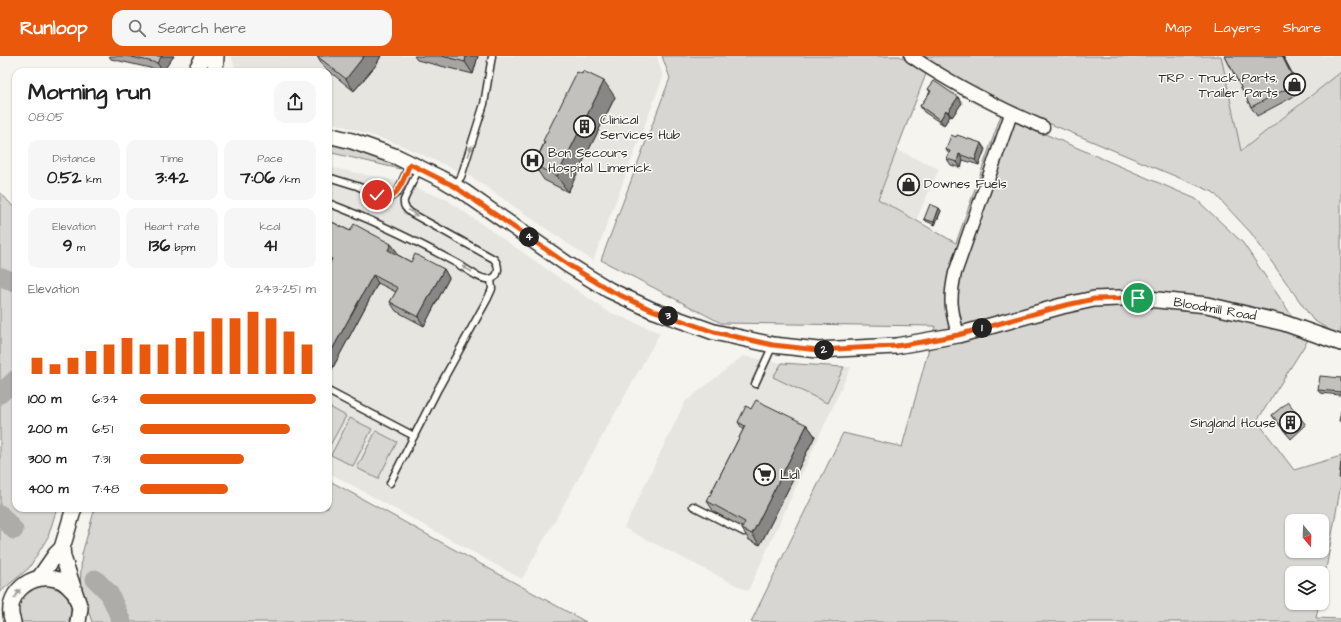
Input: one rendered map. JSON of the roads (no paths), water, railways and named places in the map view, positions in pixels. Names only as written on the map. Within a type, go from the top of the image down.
[{"type":"street","points":[[197,68],[204,56]]},
{"type":"street","points":[[215,68],[216,56]]},
{"type":"street","points":[[911,56],[929,69],[1011,114],[1042,127]]},
{"type":"street","points":[[958,335],[951,307],[951,290],[955,273],[1011,114]]},
{"type":"street","name":"Bloodmill Road","points":[[332,136],[397,157],[454,186],[567,264],[609,290],[652,310],[714,332],[773,345],[818,350],[873,348],[922,342],[958,335],[1062,306],[1094,299],[1138,298],[1215,307],[1284,323],[1341,343]]},
{"type":"street","points":[[73,512],[62,548],[63,557],[73,591],[80,608],[79,621]]},
{"type":"street","points":[[40,577],[62,548]]},
{"type":"street","points":[[13,622],[11,608],[13,600],[21,587],[30,580],[40,577],[50,577],[60,580],[73,591]]},
{"type":"lane","points":[[454,186],[461,177],[484,104],[492,56]]},
{"type":"lane","points":[[332,178],[357,186],[385,198],[391,197],[397,192],[414,166]]},
{"type":"lane","points":[[332,205],[362,216],[400,234],[449,259],[480,278],[488,279],[494,277],[498,271],[497,263],[494,258],[411,213],[406,208],[404,200],[414,166]]},
{"type":"lane","points":[[390,483],[488,298],[492,289],[491,278]]},
{"type":"lane","points":[[755,384],[773,345]]},
{"type":"lane","points":[[332,393],[414,436]]},
{"type":"lane","points":[[693,506],[744,532]]},
{"type":"waterway","points":[[0,277],[12,281]]},
{"type":"waterway","points":[[0,394],[12,383]]},
{"type":"waterway","points":[[0,514],[14,530]]},
{"type":"waterway","points":[[95,579],[109,593],[122,622]]},
{"type":"place","name":"TRP - Truck Parts, Trailer Parts","points":[[1294,85]]},
{"type":"place","name":"Clinical Services Hub","points":[[585,127]]},
{"type":"place","name":"Bon Secours Hospital Limerick","points":[[533,160]]},
{"type":"place","name":"Downes Fuels","points":[[908,184]]},
{"type":"place","name":"Singland House","points":[[1291,423]]},
{"type":"place","name":"Lidl","points":[[764,475]]}]
